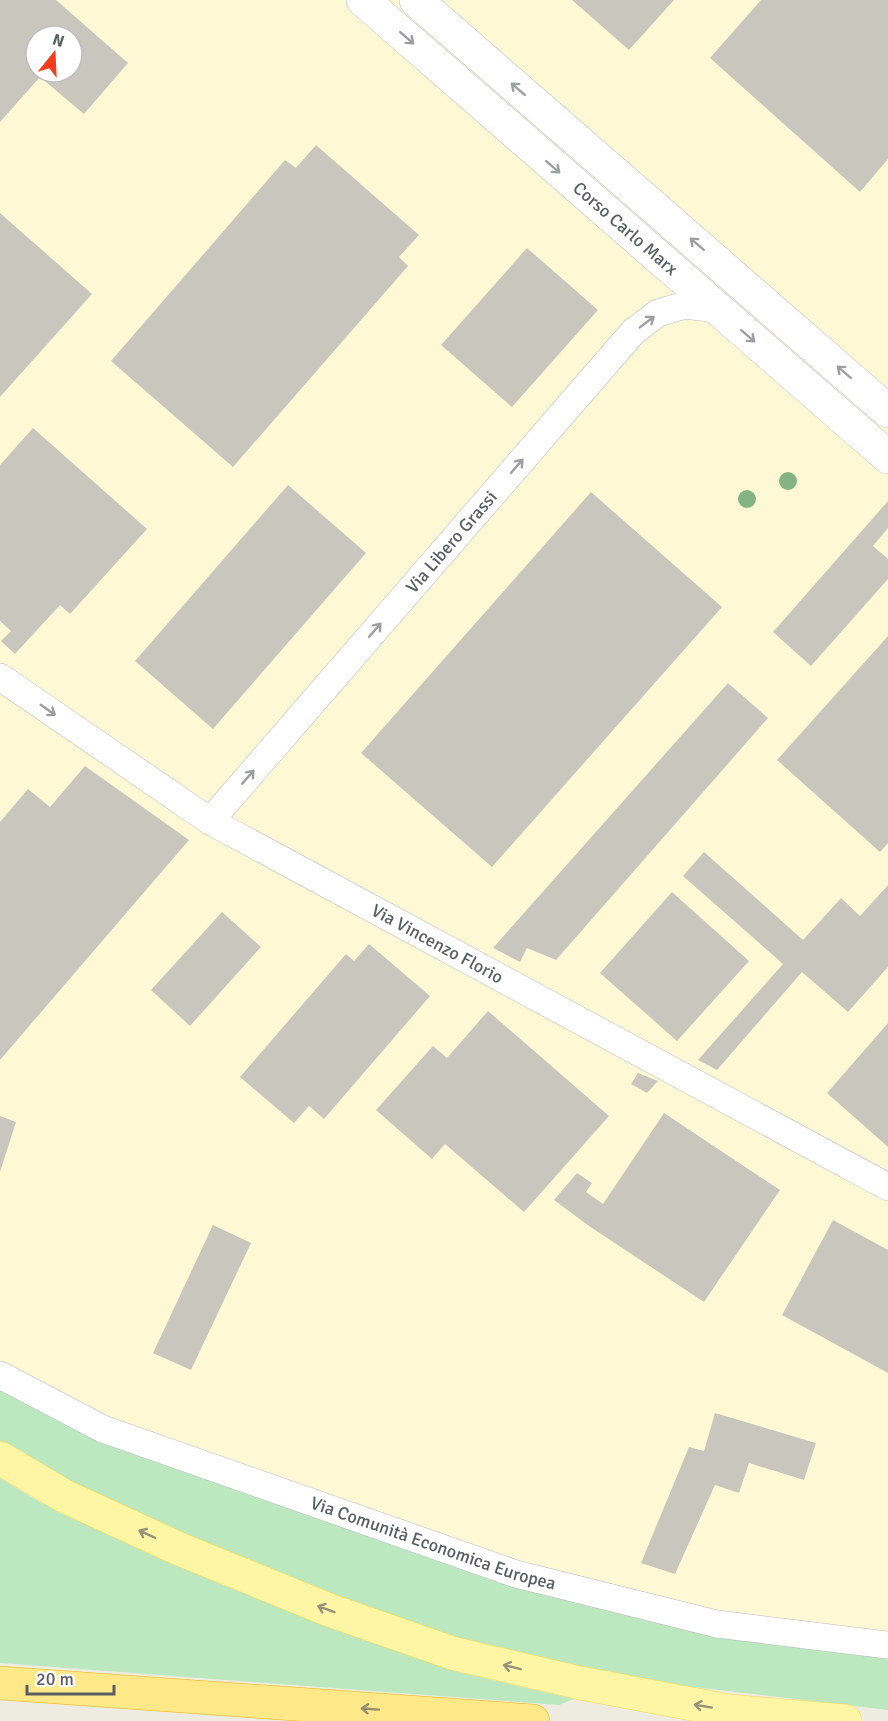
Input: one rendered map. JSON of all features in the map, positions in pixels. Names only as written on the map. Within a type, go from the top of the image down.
[{"type":"highway","points":[[0,1683],[533,1721]]},
{"type":"main road","name":"Corso Carlo Marx","points":[[363,0],[888,457]]},
{"type":"main road","name":"Corso Carlo Marx","points":[[416,0],[888,411]]},
{"type":"main road","points":[[0,1458],[64,1496],[177,1548],[328,1611],[452,1653],[580,1683],[729,1711],[845,1721]]},
{"type":"street","name":"Via Libero Grassi","points":[[210,821],[633,332],[658,313],[685,305],[717,309]]},
{"type":"street","name":"Via Vincenzo Florio","points":[[0,677],[210,821],[888,1187]]},
{"type":"street","name":"Via Comunità Economica Europea","points":[[0,1375],[103,1429],[516,1574],[717,1624],[888,1645]]},
{"type":"shaded area","points":[[0,0],[888,0],[888,1657],[741,1641],[597,1605],[0,1384]]},
{"type":"green space","points":[[0,1384],[597,1605],[741,1641],[888,1657],[888,1710],[685,1686],[562,1665],[470,1643],[349,1604],[179,1532],[51,1472],[0,1442]]},
{"type":"green space","points":[[0,1478],[38,1501],[185,1568],[396,1650],[458,1672],[574,1699],[559,1705],[0,1663]]},
{"type":"building","points":[[0,0],[56,0],[83,24],[24,24],[24,84],[34,84],[0,122]]},
{"type":"building","points":[[572,0],[674,0],[629,50]]},
{"type":"building","points":[[761,0],[888,0],[888,159],[860,192],[710,58]]},
{"type":"building","points":[[84,24],[128,63],[84,114],[48,84],[84,84]]},
{"type":"building","points":[[316,145],[419,235],[399,257],[408,266],[233,467],[111,361],[285,160],[296,168]]},
{"type":"building","points":[[0,213],[92,294],[0,397]]},
{"type":"building","points":[[527,248],[598,310],[512,407],[441,345]]},
{"type":"building","points":[[33,428],[147,529],[70,614],[60,605],[15,654],[1,641],[11,631],[0,621],[0,465]]},
{"type":"building","points":[[288,485],[366,553],[213,729],[135,661]]},
{"type":"building","points":[[591,492],[722,607],[492,867],[361,753]]},
{"type":"building","points":[[888,501],[888,528],[873,546],[888,559],[888,579],[811,666],[773,632]]},
{"type":"building","points":[[888,636],[888,843],[880,852],[777,760]]},
{"type":"building","points":[[728,683],[768,718],[556,960],[527,948],[520,962],[493,948]]},
{"type":"building","points":[[85,766],[189,840],[0,1060],[0,822],[28,789],[50,807]]},
{"type":"building","points":[[704,852],[803,940],[841,898],[860,916],[888,885],[888,967],[848,1012],[802,972],[717,1070],[698,1060],[783,964],[683,876]]},
{"type":"building","points":[[672,892],[749,961],[677,1041],[600,973]]},
{"type":"building","points":[[222,912],[261,947],[190,1026],[151,990]]},
{"type":"building","points":[[369,944],[430,996],[324,1119],[309,1106],[294,1123],[240,1077],[346,954],[354,961]]},
{"type":"building","points":[[488,1011],[609,1116],[524,1212],[445,1144],[432,1159],[376,1110],[433,1046],[447,1058]]},
{"type":"building","points":[[888,1023],[888,1147],[827,1093]]},
{"type":"building","points":[[638,1073],[658,1081],[647,1093],[631,1084]]},
{"type":"building","points":[[664,1113],[780,1190],[704,1302],[589,1226],[554,1200],[577,1173],[592,1183],[586,1192],[603,1204]]},
{"type":"building","points":[[0,1116],[16,1122],[0,1172]]},
{"type":"building","points":[[833,1220],[888,1250],[888,1373],[782,1315]]},
{"type":"building","points":[[213,1225],[251,1243],[191,1370],[153,1353]]},
{"type":"building","points":[[715,1413],[816,1443],[804,1480],[749,1463],[739,1493],[715,1485],[675,1574],[641,1563],[689,1447],[704,1451]]}]
